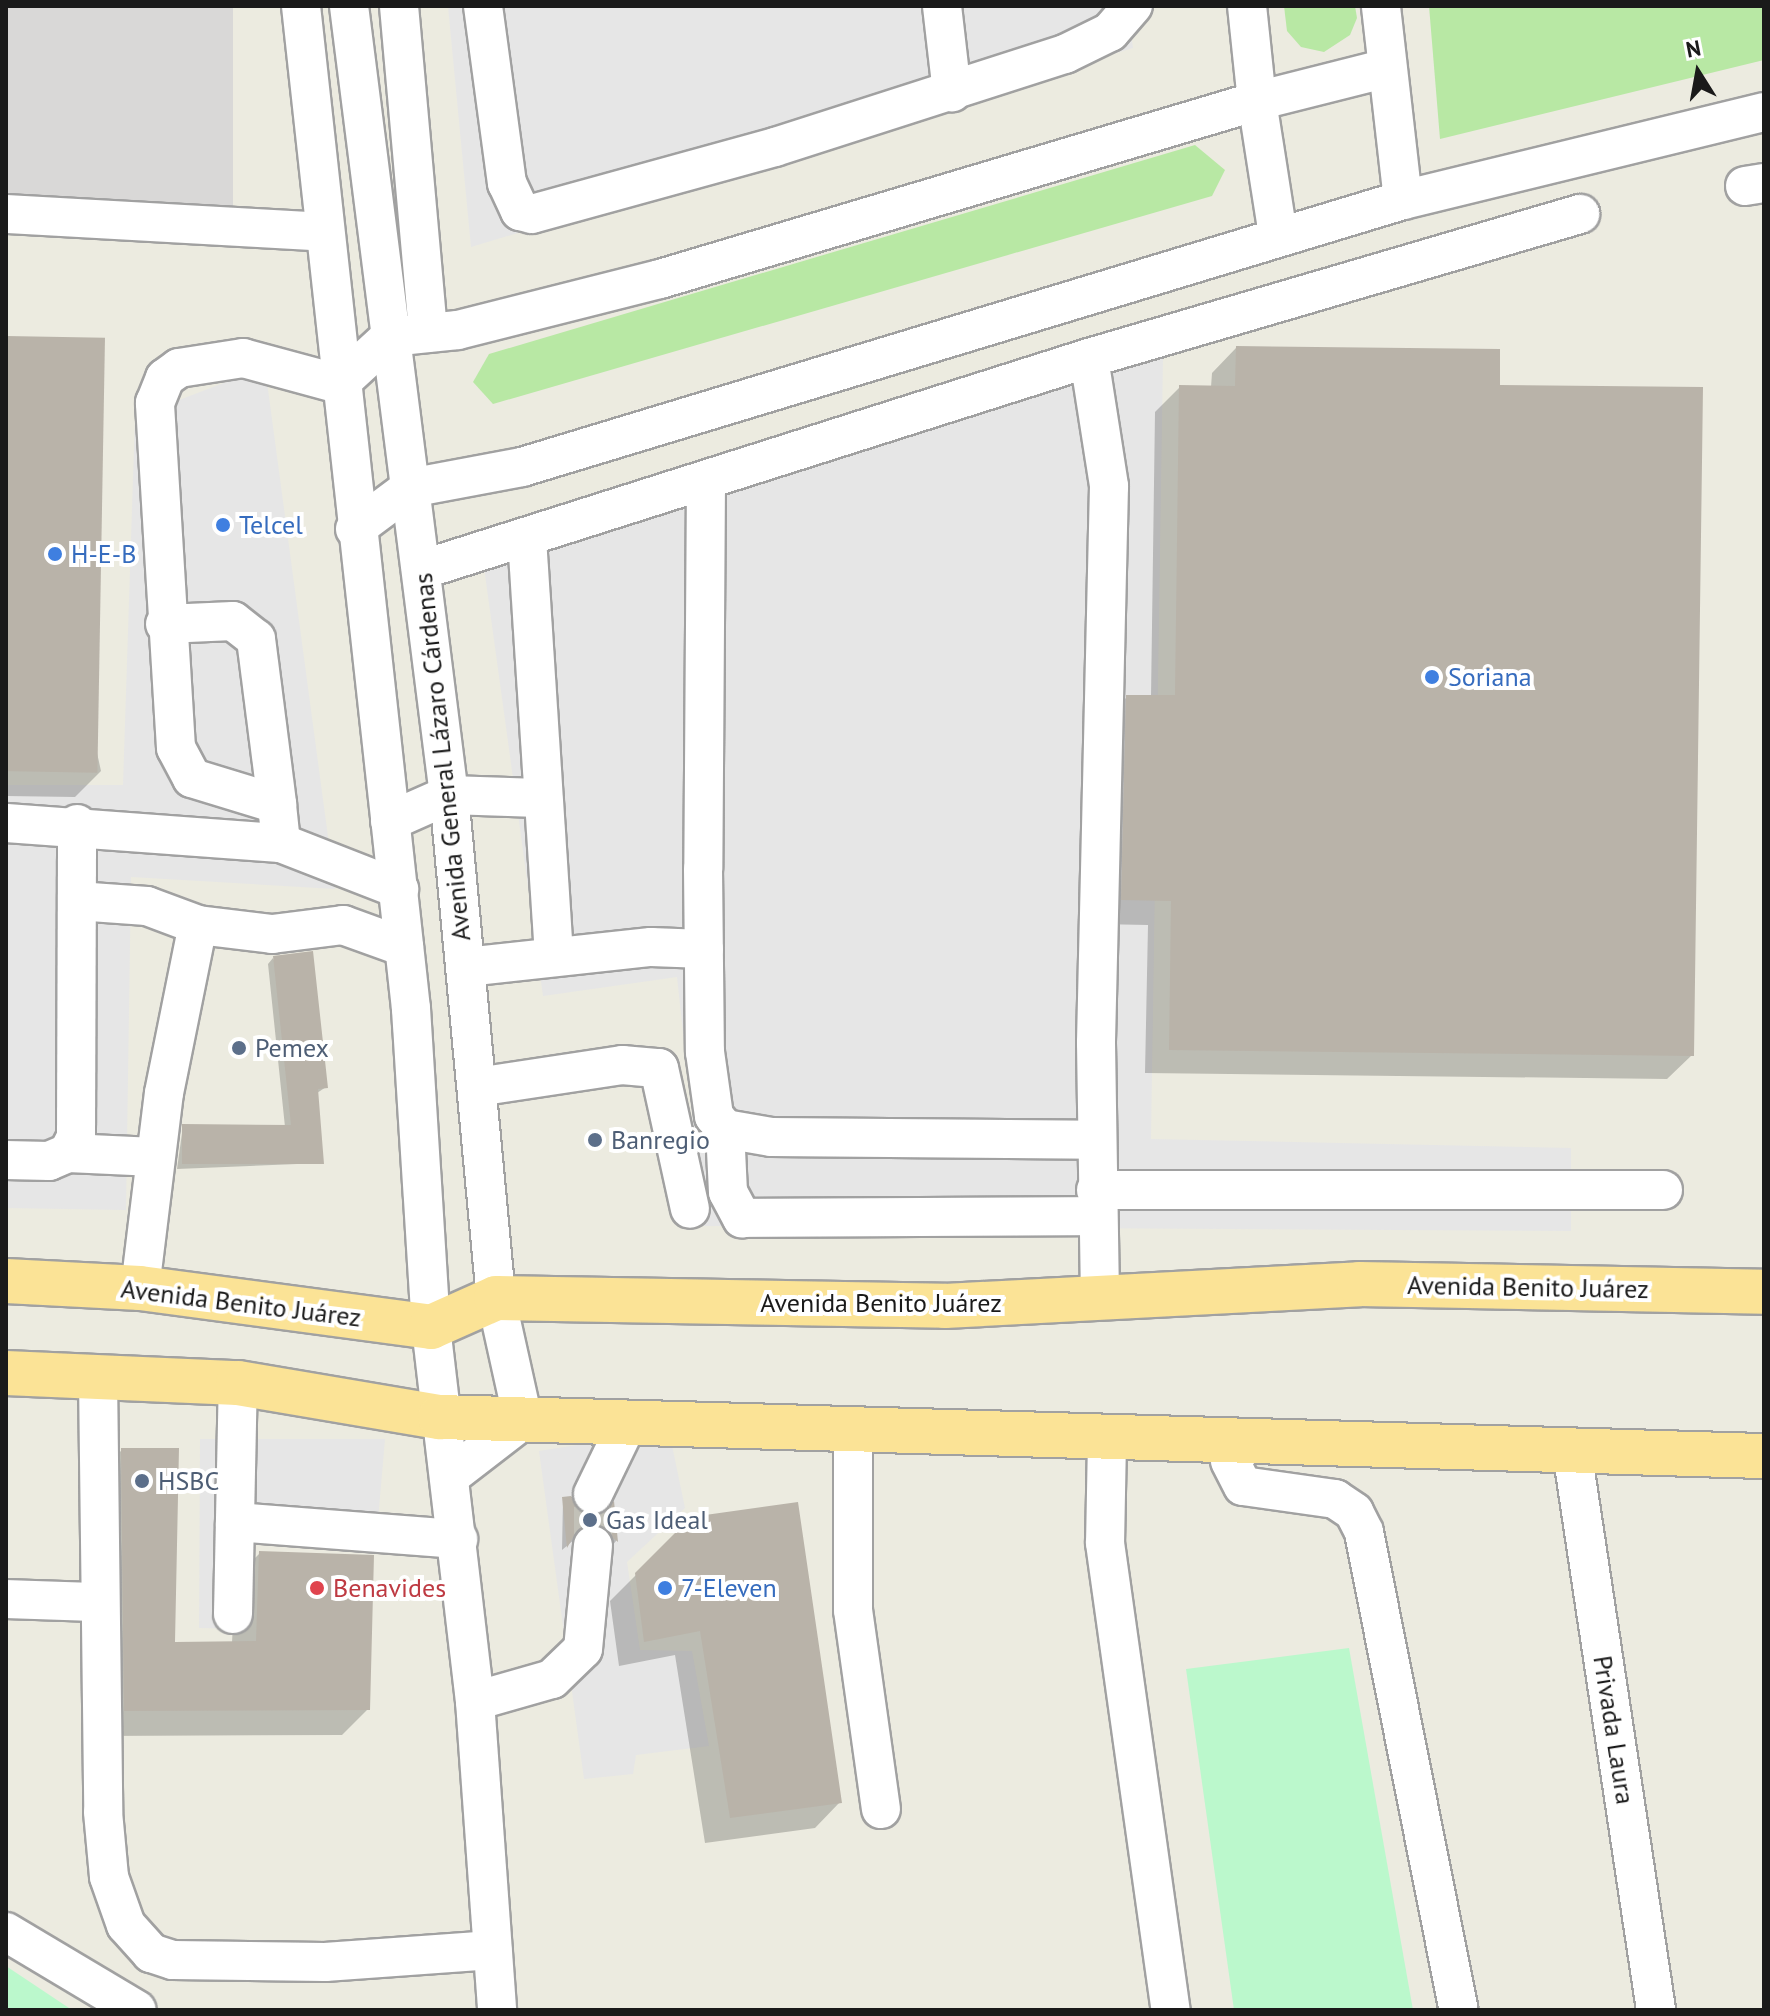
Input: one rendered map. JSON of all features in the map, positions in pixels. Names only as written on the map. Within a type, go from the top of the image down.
[{"type":"main road","name":"Avenida Benito Juárez","points":[[6,1281],[140,1288],[431,1327],[496,1298],[945,1306],[1359,1284],[1764,1292]]},
{"type":"main road","points":[[6,1373],[238,1383],[440,1417],[1107,1441],[1764,1456]]},
{"type":"street","points":[[301,6],[310,83]]},
{"type":"street","name":"Avenida General Lázaro Cárdenas","points":[[349,6],[449,795],[496,1298],[523,1420]]},
{"type":"street","points":[[399,6],[428,333]]},
{"type":"street","points":[[483,6],[507,183],[520,211],[532,214],[952,92],[1093,44],[1133,6]]},
{"type":"street","points":[[942,6],[952,92]]},
{"type":"street","points":[[1247,6],[1257,101],[1278,235]]},
{"type":"street","points":[[1381,6],[1403,200]]},
{"type":"street","points":[[376,237],[328,77],[307,54],[339,384],[399,889],[431,1327],[440,1417],[453,1474],[475,1701],[497,2010]]},
{"type":"street","points":[[339,384],[390,337],[428,333],[660,279],[1257,101],[1387,68]]},
{"type":"street","points":[[355,529],[410,488],[522,467],[1278,235],[1403,200],[1764,112]]},
{"type":"street","points":[[6,214],[324,232]]},
{"type":"street","points":[[421,570],[1089,358],[1580,214]]},
{"type":"street","points":[[277,804],[205,785],[182,766],[169,710],[155,403],[165,378],[201,362],[243,358],[339,384]]},
{"type":"street","points":[[1089,358],[1110,500],[1096,1140],[1100,1299]]},
{"type":"street","points":[[706,482],[704,949],[708,1095],[725,1129],[728,1192],[742,1218],[1097,1203],[1663,1190]]},
{"type":"street","points":[[527,538],[539,798],[554,956]]},
{"type":"street","points":[[165,624],[233,621],[256,639],[281,843]]},
{"type":"street","points":[[390,821],[449,795],[539,798]]},
{"type":"street","points":[[6,823],[77,824],[281,843],[399,889]]},
{"type":"street","points":[[68,1153],[79,1120],[77,824]]},
{"type":"street","points":[[77,901],[147,906],[198,925],[272,934],[343,925],[404,947]]},
{"type":"street","points":[[140,1288],[155,1157],[198,925]]},
{"type":"street","points":[[466,967],[554,956],[704,949]]},
{"type":"street","points":[[477,1087],[622,1065],[659,1068],[690,1209]]},
{"type":"street","points":[[725,1129],[919,1142],[1096,1140]]},
{"type":"street","points":[[6,1160],[49,1161],[68,1153],[155,1157]]},
{"type":"street","points":[[98,1377],[97,1602],[109,1877],[126,1925],[151,1953],[259,1964],[493,1950]]},
{"type":"street","points":[[233,1614],[238,1383]]},
{"type":"street","points":[[453,1474],[523,1420]]},
{"type":"street","points":[[593,1494],[627,1424]]},
{"type":"street","points":[[853,1432],[853,1610],[881,1809]]},
{"type":"street","points":[[1107,1441],[1105,1543],[1171,2010]]},
{"type":"street","points":[[1246,1444],[1230,1461],[1243,1486],[1335,1499],[1354,1512],[1364,1532],[1459,2010]]},
{"type":"street","name":"Privada Laura","points":[[1572,1451],[1656,2010]]},
{"type":"street","points":[[235,1522],[458,1539]]},
{"type":"street","points":[[475,1701],[552,1679],[583,1649],[593,1545]]},
{"type":"street","points":[[6,1599],[97,1602]]},
{"type":"street","points":[[6,1932],[137,2010]]},
{"type":"shaded area","points":[[6,6],[233,6],[233,220],[6,220]]},
{"type":"shaded area","points":[[448,6],[1127,6],[1133,48],[471,247]]},
{"type":"shaded area","points":[[1163,355],[1151,1139],[1571,1148],[1571,1231],[704,1226],[677,977],[543,996],[483,560]]},
{"type":"shaded area","points":[[265,367],[335,889],[131,877],[126,1210],[6,1208],[6,785],[123,785],[135,417]]},
{"type":"shaded area","points":[[669,1431],[685,1508],[627,1562],[640,1650],[692,1651],[709,1746],[636,1755],[633,1774],[584,1779],[539,1451]]},
{"type":"shaded area","points":[[200,1439],[385,1439],[376,1543],[249,1542],[244,1629],[199,1628]]},
{"type":"green space","points":[[1284,6],[1355,6],[1357,18],[1350,35],[1324,52],[1301,47],[1287,31]]},
{"type":"green space","points":[[1429,6],[1764,6],[1764,60],[1440,139]]},
{"type":"green space","points":[[1195,145],[1225,170],[1212,196],[493,404],[473,382],[489,354]]},
{"type":"green space","points":[[1349,1648],[1413,2010],[1234,2010],[1186,1669]]},
{"type":"green space","points":[[6,1966],[72,2010],[6,2010]]},
{"type":"building","name":"H-E-B","points":[[6,336],[105,338],[97,773],[6,771]]},
{"type":"building","points":[[1236,346],[1500,349],[1500,385],[1703,387],[1694,1056],[1169,1050],[1171,901],[1121,900],[1126,695],[1175,695],[1179,385],[1235,386]]},
{"type":"building","points":[[313,951],[328,1088],[318,1089],[324,1164],[182,1164],[182,1124],[291,1125],[273,956]]},
{"type":"building","points":[[121,1448],[179,1448],[175,1642],[256,1641],[259,1551],[374,1555],[370,1710],[124,1711]]},
{"type":"building","points":[[571,1496],[594,1516],[614,1501],[618,1542],[594,1523],[576,1532],[567,1548],[562,1497]]},
{"type":"building","points":[[798,1502],[842,1803],[730,1818],[700,1631],[644,1642],[635,1573],[691,1517]]},
{"type":"tunnel","points":[[593,1494],[593,1545]]},
{"type":"place","name":"Telcel","points":[[223,525]]},
{"type":"place","name":"H-E-B","points":[[55,554]]},
{"type":"place","name":"Soriana","points":[[1432,677]]},
{"type":"place","name":"Pemex","points":[[239,1048]]},
{"type":"place","name":"Banregio","points":[[595,1140]]},
{"type":"place","name":"HSBC","points":[[142,1481]]},
{"type":"place","name":"Gas Ideal","points":[[590,1520]]},
{"type":"place","name":"Benavides","points":[[317,1588]]},
{"type":"place","name":"7-Eleven","points":[[665,1588]]}]
